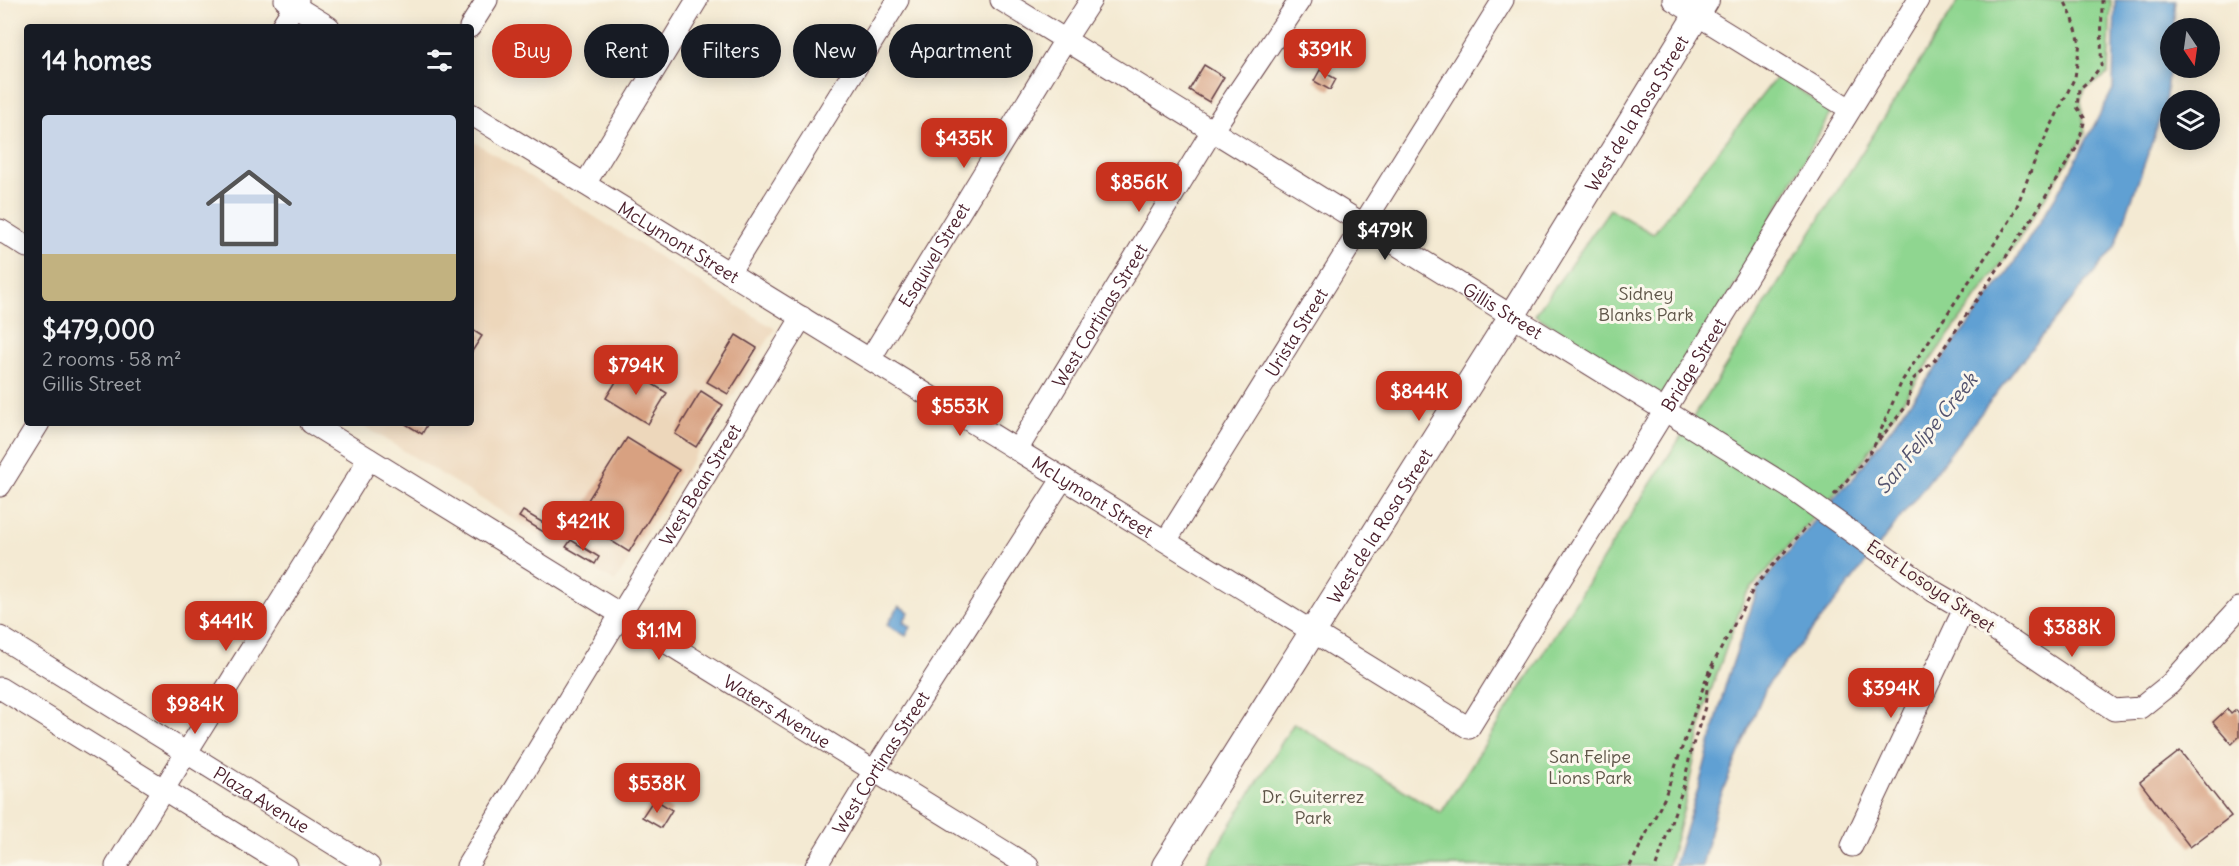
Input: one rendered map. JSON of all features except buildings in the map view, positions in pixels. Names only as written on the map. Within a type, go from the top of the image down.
[{"type":"street","points":[[472,24],[487,0]]},
{"type":"street","points":[[585,184],[697,0]]},
{"type":"street","points":[[729,273],[898,0]]},
{"type":"street","name":"Gillis Street","points":[[1001,0],[1790,488]]},
{"type":"street","name":"Esquivel Street","points":[[870,359],[1091,0]]},
{"type":"street","name":"West Cortinas Street","points":[[1017,450],[1212,131],[1300,0]]},
{"type":"street","name":"Urista Street","points":[[1166,541],[1503,0]]},
{"type":"street","points":[[1673,0],[1701,7],[1850,109]]},
{"type":"street","name":"Bridge Street","points":[[1469,728],[1918,0]]},
{"type":"street","points":[[282,24],[292,2],[325,24]]},
{"type":"street","name":"West de la Rosa Street","points":[[1165,866],[1512,316],[1701,7]]},
{"type":"street","name":"McLymont Street","points":[[474,116],[1469,728]]},
{"type":"street","points":[[0,230],[24,245]]},
{"type":"street","name":"West Bean Street","points":[[467,866],[802,317]]},
{"type":"street","points":[[0,486],[37,426]]},
{"type":"street","name":"Waters Avenue","points":[[316,426],[1028,866]]},
{"type":"street","points":[[116,866],[369,459]]},
{"type":"street","name":"West Cortinas Street","points":[[816,866],[874,771],[1063,478]]},
{"type":"street","name":"East Losoya Street","points":[[1790,488],[1934,591],[2114,710],[2140,708],[2170,684],[2239,608]]},
{"type":"street","points":[[1852,846],[1964,609]]},
{"type":"street","name":"Plaza Avenue","points":[[0,637],[369,866]]},
{"type":"street","points":[[0,688],[287,866]]},
{"type":"path","points":[[1830,500],[1867,457],[1875,444],[1902,381],[2013,216],[2037,155],[2075,77],[2080,43],[2073,19],[2064,0]]},
{"type":"path","points":[[1838,489],[1908,404],[1912,380],[1937,358],[2027,226],[2077,147],[2085,119],[2077,107],[2079,89],[2101,66],[2102,0]]},
{"type":"path","points":[[1630,866],[1664,799],[1709,671],[1755,586],[1815,517]]},
{"type":"path","points":[[1656,866],[1683,788],[1691,751],[1705,707],[1708,680],[1718,655]]},
{"type":"shaded area","points":[[474,142],[775,329],[615,582],[364,426],[474,426]]},
{"type":"green space","name":"San Felipe Lions Park","points":[[1959,0],[2111,0],[2108,74],[2085,89],[2081,100],[2085,134],[2014,247],[1937,351],[1861,463],[1745,596],[1705,707],[1684,808],[1668,866],[1205,866],[1294,723],[1441,813]]},
{"type":"green space","name":"Sidney Blanks Park","points":[[1778,75],[1831,112],[1670,401],[1535,315],[1610,209],[1653,234]]},
{"type":"water","name":"San Felipe Creek","points":[[2115,0],[2176,0],[2174,18],[2160,18],[2160,78],[2168,78],[2166,90],[2160,90],[2160,119],[2115,247],[2019,364],[1843,592],[1766,687],[1716,808],[1702,866],[1674,866],[1699,786],[1726,683],[1758,588],[1852,480],[2010,269],[2064,183],[2113,89]]},
{"type":"water","points":[[899,606],[909,612],[903,622],[911,627],[906,636],[887,625]]},
{"type":"park label","name":"Dr. Guiterrez Park","points":[[1313,806]]}]
